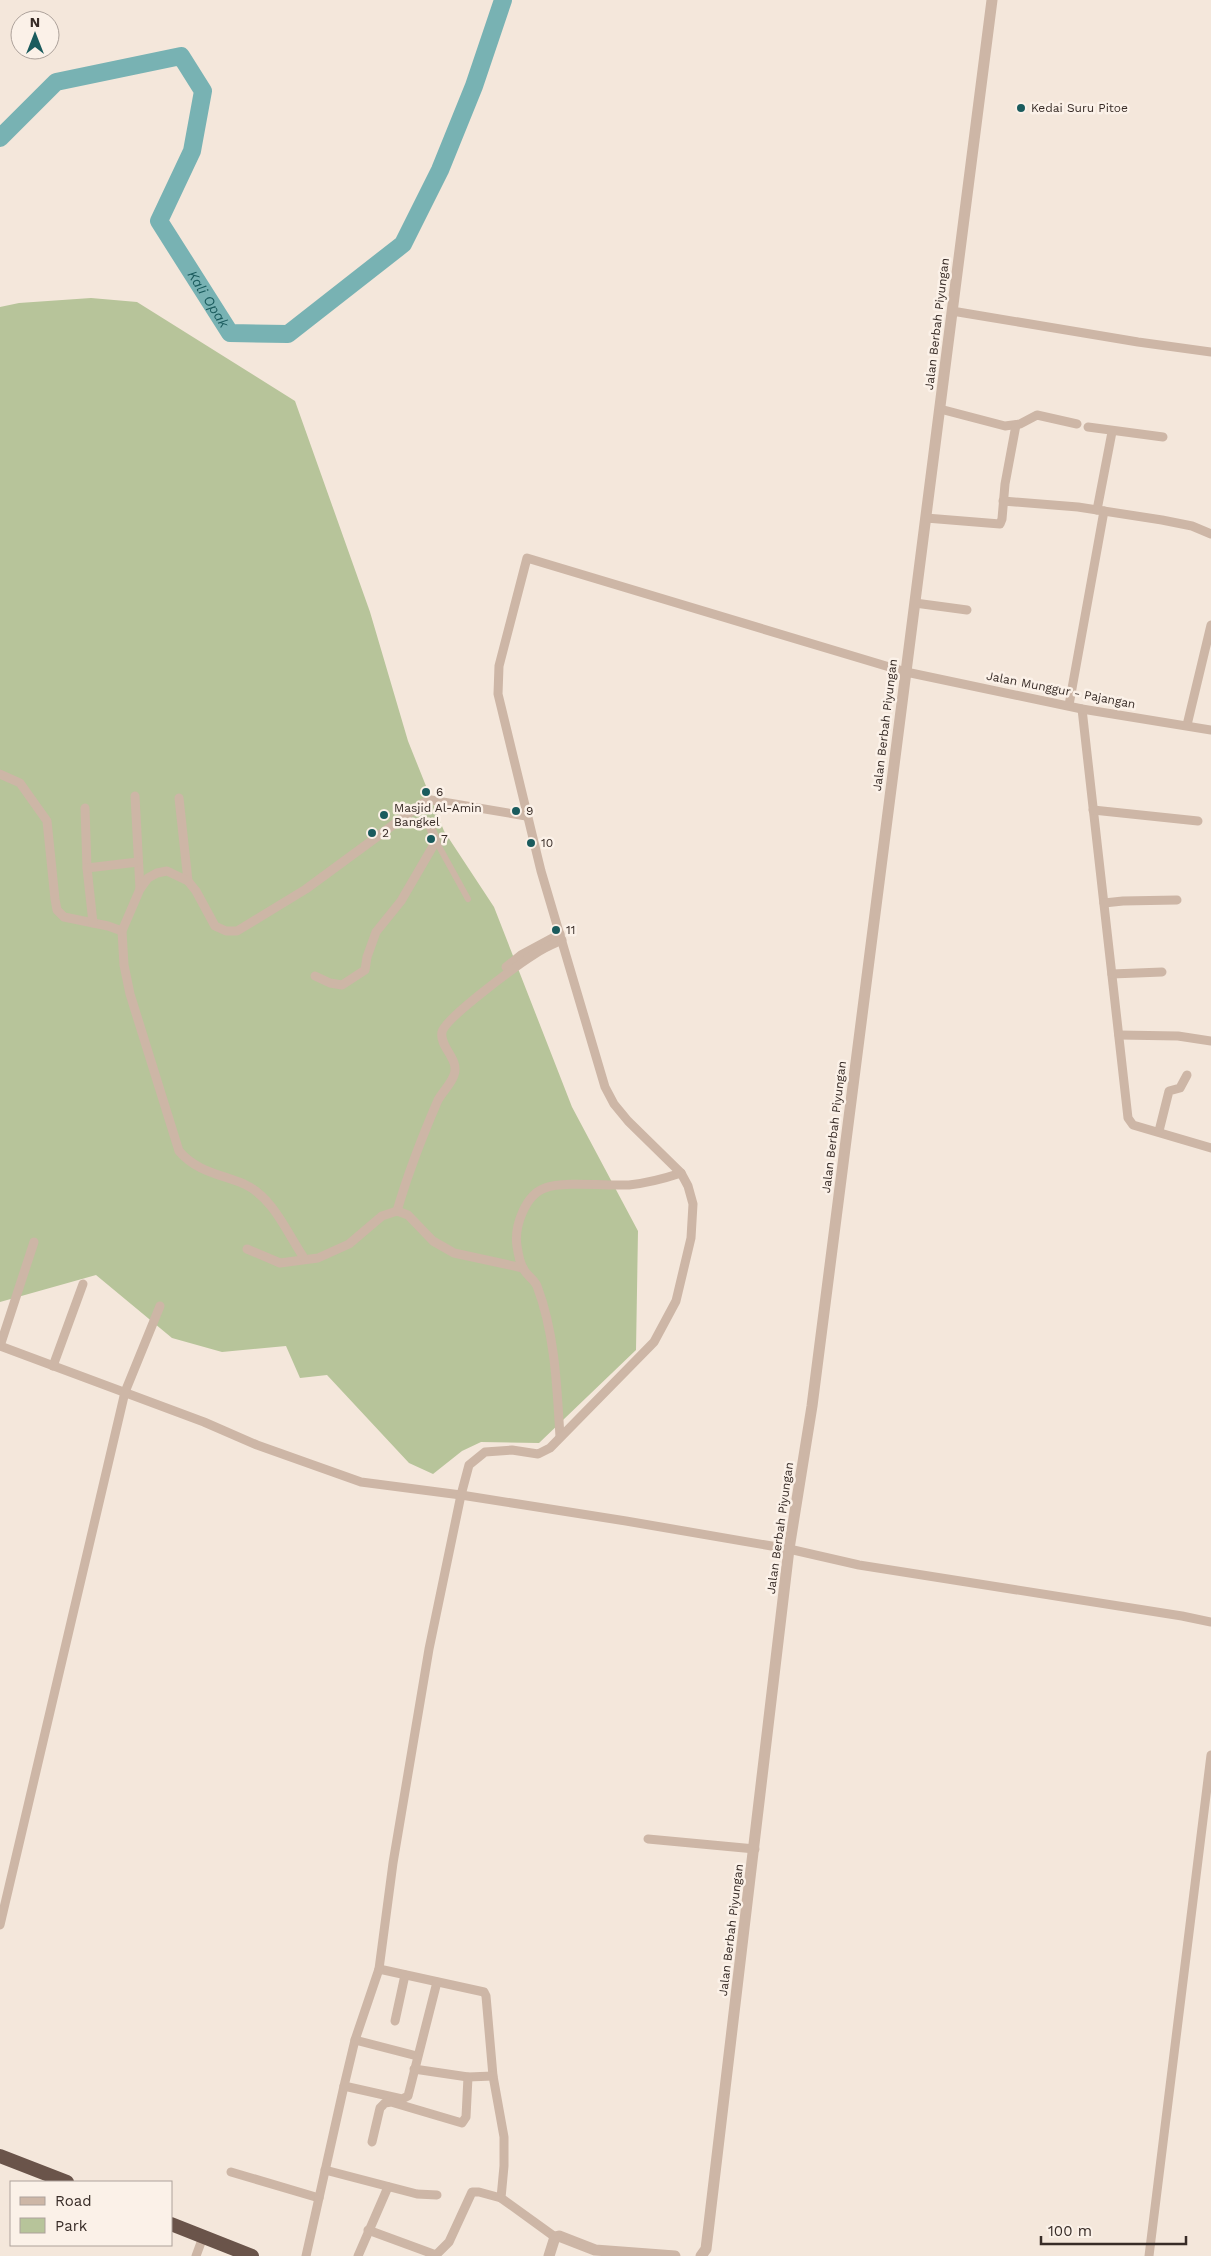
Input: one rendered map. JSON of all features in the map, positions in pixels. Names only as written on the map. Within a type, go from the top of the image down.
[{"type":"highway","points":[[0,2156],[63,2181]]},
{"type":"highway","points":[[172,2224],[252,2256]]},
{"type":"street","name":"Jalan Berbah Piyungan","points":[[701,2256],[706,2249],[755,1849],[789,1549],[812,1406],[992,0]]},
{"type":"street","points":[[952,311],[1138,342],[1211,352]]},
{"type":"street","points":[[940,409],[1006,426],[1016,425],[1037,415],[1077,424]]},
{"type":"street","points":[[926,518],[1000,524],[1016,425]]},
{"type":"street","points":[[1088,427],[1112,432],[1162,437]]},
{"type":"street","points":[[1069,705],[1112,432]]},
{"type":"street","points":[[1003,501],[1100,511],[1192,526],[1211,534]]},
{"type":"street","name":"Jalan Munggur - Pajangan","points":[[526,816],[498,694],[497,682],[499,666],[527,558],[906,672],[1082,709],[1211,730]]},
{"type":"street","points":[[915,603],[967,610]]},
{"type":"street","points":[[1187,726],[1211,625]]},
{"type":"street","points":[[1082,709],[1130,1122],[1211,1148]]},
{"type":"street","points":[[0,774],[20,783],[34,799],[47,821],[55,899],[59,914],[122,931]]},
{"type":"street","points":[[135,796],[140,889]]},
{"type":"street","points":[[179,798],[188,881]]},
{"type":"street","points":[[304,1258],[274,1209],[255,1191],[244,1184],[197,1167],[186,1160],[179,1151],[130,994],[124,965],[122,931],[140,889],[148,878],[157,873],[167,871],[188,881],[196,891],[215,926],[226,931],[237,931],[306,889],[423,803],[431,800],[526,816],[605,1087],[614,1104],[628,1121],[681,1173],[688,1186],[693,1204],[691,1238],[676,1302],[654,1342],[550,1448],[538,1454],[512,1450],[485,1452],[469,1465],[429,1649],[393,1863],[378,1969],[355,2040],[306,2256]]},
{"type":"street","points":[[85,808],[87,868],[93,924]]},
{"type":"street","points":[[1093,810],[1198,821]]},
{"type":"street","points":[[430,826],[468,899]]},
{"type":"street","points":[[314,976],[330,983],[342,984],[365,970],[367,957],[376,932],[401,900],[436,840]]},
{"type":"street","points":[[87,868],[138,862]]},
{"type":"street","points":[[1104,903],[1177,900]]},
{"type":"street","points":[[506,967],[520,955],[561,937]]},
{"type":"street","points":[[397,1211],[405,1183],[426,1128],[442,1093],[454,1076],[456,1069],[442,1036],[442,1030],[460,1011],[529,958],[561,937]]},
{"type":"street","points":[[1112,974],[1162,972]]},
{"type":"street","points":[[1119,1035],[1178,1036],[1211,1042]]},
{"type":"street","points":[[1158,1131],[1169,1091],[1180,1088],[1187,1074]]},
{"type":"street","points":[[560,1437],[557,1379],[547,1326],[536,1284],[523,1268],[516,1245],[524,1209],[535,1193],[546,1187],[645,1182],[681,1173]]},
{"type":"street","points":[[247,1249],[280,1263],[304,1258],[318,1258],[349,1244],[382,1216],[397,1211],[408,1215],[433,1241],[454,1253],[523,1268]]},
{"type":"street","points":[[34,1242],[0,1346],[204,1422],[257,1445],[361,1482],[461,1495],[789,1549],[860,1565],[1211,1622]]},
{"type":"street","points":[[54,1366],[83,1284]]},
{"type":"street","points":[[0,1925],[125,1392],[160,1306]]},
{"type":"street","points":[[1149,2256],[1186,1946],[1206,1838],[1211,1755]]},
{"type":"street","points":[[648,1839],[755,1849]]},
{"type":"street","points":[[378,1969],[484,1992],[486,1996],[493,2076],[504,2137],[501,2198]]},
{"type":"street","points":[[395,2020],[405,1974]]},
{"type":"street","points":[[344,2086],[402,2099],[410,2093],[417,2056],[437,1982]]},
{"type":"street","points":[[355,2040],[417,2056]]},
{"type":"street","points":[[414,2069],[468,2077],[493,2076]]},
{"type":"street","points":[[372,2142],[380,2108],[385,2103],[390,2102],[462,2123],[466,2117],[468,2077]]},
{"type":"street","points":[[325,2170],[417,2194],[436,2195]]},
{"type":"street","points":[[231,2172],[319,2198]]},
{"type":"street","points":[[358,2256],[388,2186]]},
{"type":"street","points":[[368,2230],[435,2255],[449,2242],[472,2192],[479,2192],[501,2198],[555,2236],[560,2236],[595,2250],[670,2256]]},
{"type":"street","points":[[196,2256],[204,2236]]},
{"type":"street","points":[[549,2256],[555,2236]]},
{"type":"green space","points":[[91,298],[137,302],[295,401],[370,612],[408,741],[444,831],[494,907],[572,1107],[638,1231],[636,1350],[539,1443],[481,1442],[462,1451],[433,1474],[409,1463],[327,1375],[300,1378],[286,1346],[222,1352],[172,1338],[96,1275],[0,1302],[0,307],[19,303]]},
{"type":"waterway","name":"Kali Opak","points":[[0,138],[56,82],[181,56],[203,91],[192,151],[159,221],[230,333],[288,334],[403,244],[440,170],[474,86],[503,0]]},
{"type":"place","name":"Kedai Suru Pitoe","points":[[1021,108]]},
{"type":"place","name":"6","points":[[426,792]]},
{"type":"place","name":"9","points":[[516,811]]},
{"type":"place","name":"Masjid Al-Amin Bangkel","points":[[384,815]]},
{"type":"place","name":"2","points":[[372,833]]},
{"type":"place","name":"7","points":[[431,839]]},
{"type":"place","name":"10","points":[[531,843]]},
{"type":"place","name":"11","points":[[556,930]]}]
